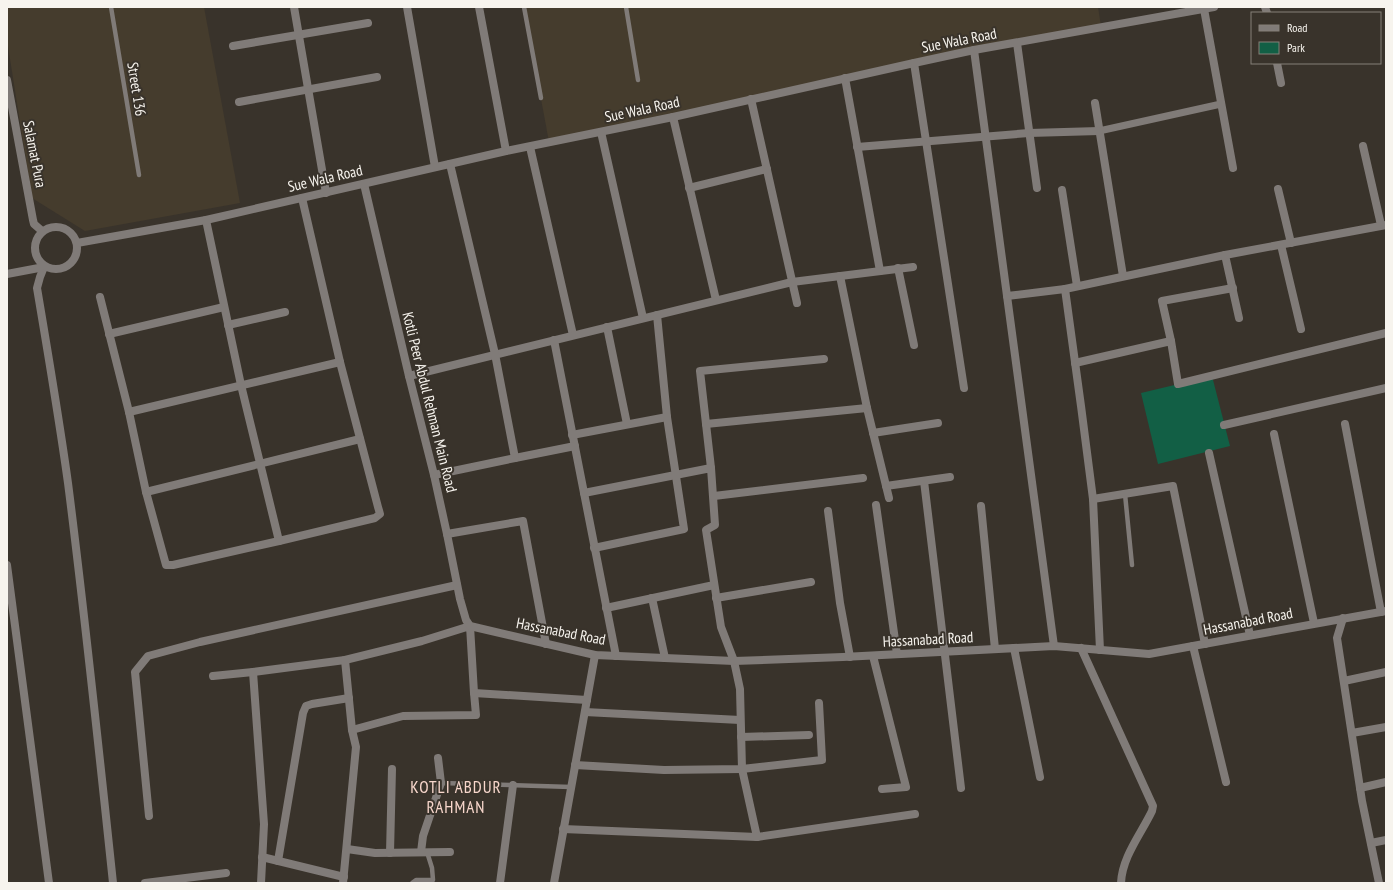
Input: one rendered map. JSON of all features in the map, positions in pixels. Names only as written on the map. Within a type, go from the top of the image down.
[{"type":"street","points":[[294,7],[326,193]]},
{"type":"street","points":[[407,7],[435,167]]},
{"type":"street","points":[[479,7],[506,151]]},
{"type":"street","name":"Sue Wala Road","points":[[77,243],[206,220],[506,151],[751,100],[974,50],[1214,7]]},
{"type":"street","points":[[1204,9],[1233,168]]},
{"type":"street","points":[[233,46],[368,23]]},
{"type":"street","points":[[1017,43],[1037,188]]},
{"type":"street","points":[[974,50],[1054,646]]},
{"type":"street","points":[[914,63],[964,388]]},
{"type":"street","points":[[1277,64],[1281,83]]},
{"type":"street","points":[[239,102],[377,77]]},
{"type":"street","points":[[845,78],[880,270]]},
{"type":"street","name":"Salamat Pura","points":[[7,80],[33,220],[34,224],[42,232]]},
{"type":"street","points":[[751,100],[797,303]]},
{"type":"street","points":[[1095,103],[1123,276]]},
{"type":"street","points":[[858,147],[1029,133],[1099,131],[1222,104]]},
{"type":"street","points":[[672,117],[716,300]]},
{"type":"street","points":[[601,132],[643,318]]},
{"type":"street","points":[[530,146],[573,335]]},
{"type":"street","points":[[1007,296],[1065,289],[1225,255],[1383,225],[1362,146]]},
{"type":"street","points":[[450,164],[495,354],[515,458]]},
{"type":"street","points":[[689,188],[767,169]]},
{"type":"street","name":"Kotli Peer Abdul Rehman Main Road","points":[[352,730],[403,716],[476,715],[470,626],[466,620],[457,585],[434,475],[364,184]]},
{"type":"street","points":[[1278,189],[1291,243]]},
{"type":"street","points":[[1062,190],[1077,286]]},
{"type":"street","points":[[100,297],[129,412],[146,492],[166,565],[173,565],[279,542],[375,518],[380,514],[340,362],[302,198]]},
{"type":"street","points":[[206,220],[240,385],[279,542]]},
{"type":"street","points":[[51,227],[59,227],[73,235],[77,243],[77,251],[69,266],[52,270],[44,267],[38,261],[34,253],[34,244],[42,232],[51,227]]},
{"type":"street","points":[[1281,244],[1301,328]]},
{"type":"street","points":[[1225,255],[1239,318]]},
{"type":"street","points":[[409,376],[792,282],[913,266]]},
{"type":"street","points":[[7,274],[44,267]]},
{"type":"street","points":[[44,267],[37,288],[56,398],[68,484],[92,682],[113,883]]},
{"type":"street","points":[[898,268],[914,345]]},
{"type":"street","points":[[840,276],[867,408],[889,498]]},
{"type":"street","points":[[1233,288],[1162,301],[1171,341],[1178,384],[1386,333]]},
{"type":"street","points":[[1065,289],[1093,499],[1100,650]]},
{"type":"street","points":[[109,334],[224,308]]},
{"type":"street","points":[[228,325],[285,312]]},
{"type":"street","points":[[594,548],[684,529],[667,416],[657,315]]},
{"type":"street","points":[[607,327],[627,424]]},
{"type":"street","points":[[554,340],[616,656]]},
{"type":"street","points":[[1075,363],[1171,341]]},
{"type":"street","points":[[757,837],[742,769],[740,689],[734,661],[721,627],[706,530],[715,525],[714,496],[700,371],[824,359]]},
{"type":"street","points":[[129,412],[340,362]]},
{"type":"street","points":[[1224,425],[1386,388]]},
{"type":"street","points":[[706,424],[867,408]]},
{"type":"street","points":[[572,435],[667,416]]},
{"type":"street","points":[[873,433],[938,423]]},
{"type":"street","points":[[1345,424],[1384,611]]},
{"type":"street","points":[[1274,434],[1314,623]]},
{"type":"street","points":[[146,492],[360,439]]},
{"type":"street","points":[[434,475],[575,446]]},
{"type":"street","points":[[1209,453],[1250,635]]},
{"type":"street","points":[[584,493],[711,468]]},
{"type":"street","points":[[886,486],[950,477]]},
{"type":"street","points":[[714,496],[863,478]]},
{"type":"street","points":[[924,481],[961,788]]},
{"type":"street","points":[[1093,499],[1173,486],[1205,644]]},
{"type":"street","points":[[876,505],[897,654]]},
{"type":"street","points":[[981,506],[995,649]]},
{"type":"street","points":[[828,511],[840,603],[850,657]]},
{"type":"street","points":[[447,534],[523,521],[546,644]]},
{"type":"street","points":[[7,565],[49,883]]},
{"type":"street","points":[[716,598],[811,582]]},
{"type":"street","points":[[149,816],[135,672],[148,656],[208,640],[457,585]]},
{"type":"street","points":[[606,608],[714,585]]},
{"type":"street","points":[[652,598],[665,658]]},
{"type":"street","name":"Hassanabad Road","points":[[470,626],[595,655],[734,661],[873,656],[1054,646],[1149,654],[1384,611]]},
{"type":"street","points":[[1343,618],[1338,638],[1360,788],[1378,883]]},
{"type":"street","points":[[213,676],[345,660],[470,626]]},
{"type":"street","points":[[1193,646],[1226,782]]},
{"type":"street","points":[[1014,648],[1040,777]]},
{"type":"street","points":[[1081,648],[1153,806],[1152,812],[1128,855],[1121,883]]},
{"type":"street","points":[[554,883],[595,655]]},
{"type":"street","points":[[873,656],[906,787],[882,789]]},
{"type":"street","points":[[262,857],[344,880],[356,747],[352,730],[345,660]]},
{"type":"street","points":[[253,672],[264,824],[261,883]]},
{"type":"street","points":[[1344,681],[1386,672]]},
{"type":"street","points":[[474,693],[587,700]]},
{"type":"street","points":[[278,861],[306,706],[349,698]]},
{"type":"street","points":[[575,765],[664,770],[742,769],[822,760],[819,703]]},
{"type":"street","points":[[585,712],[740,720]]},
{"type":"street","points":[[1352,733],[1386,727]]},
{"type":"street","points":[[741,737],[809,735]]},
{"type":"street","points":[[424,852],[423,836],[441,783],[438,758]]},
{"type":"street","points":[[390,853],[392,769]]},
{"type":"street","points":[[1360,788],[1386,782]]},
{"type":"street","points":[[500,883],[513,785]]},
{"type":"street","points":[[563,829],[757,837],[916,814]]},
{"type":"street","points":[[1371,843],[1386,840]]},
{"type":"street","points":[[346,849],[374,853],[450,852]]},
{"type":"street","points":[[145,883],[226,874]]},
{"type":"lane","name":"Street 136","points":[[111,7],[139,175]]},
{"type":"lane","points":[[524,7],[541,98]]},
{"type":"lane","points":[[626,7],[638,80]]},
{"type":"lane","points":[[1125,494],[1132,565]]},
{"type":"lane","points":[[441,783],[571,787]]},
{"type":"lane","points":[[412,883],[416,880],[433,880],[432,868],[424,852]]},
{"type":"shaded area","points":[[7,7],[204,7],[240,203],[85,231],[32,198],[7,40]]},
{"type":"shaded area","points":[[524,7],[1098,7],[1101,26],[549,142]]},
{"type":"green space","points":[[1212,376],[1230,446],[1158,464],[1141,393]]},
{"type":"district","name":"KOTLI ABDUR RAHMAN","points":[[456,797]]}]
